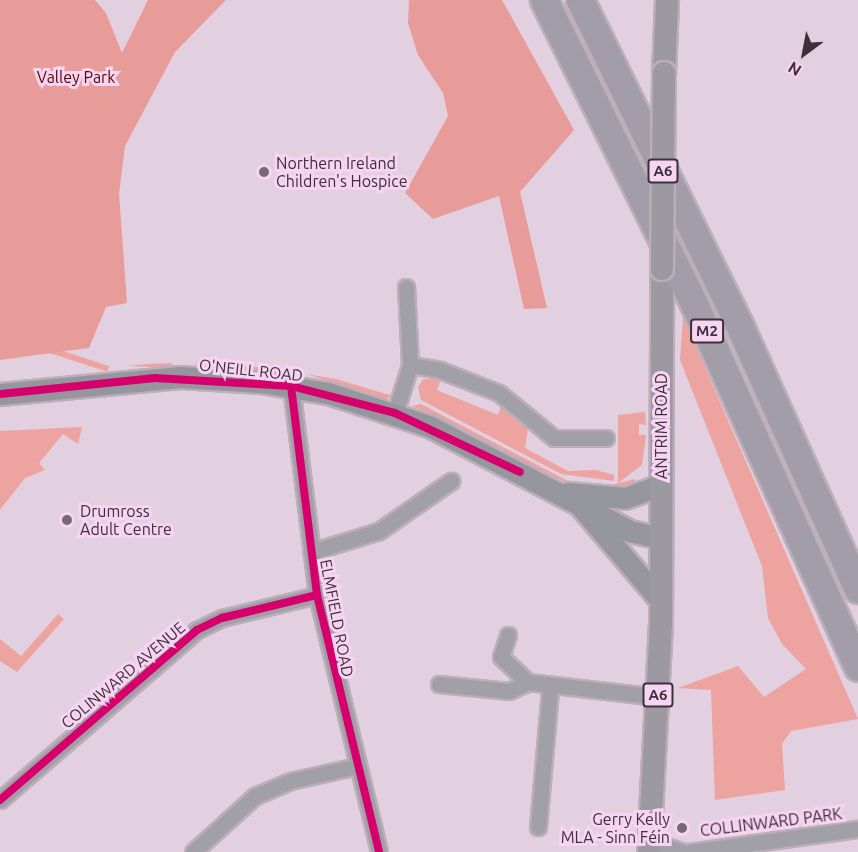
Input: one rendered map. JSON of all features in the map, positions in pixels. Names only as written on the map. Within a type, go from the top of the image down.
[{"type":"highway","name":"M2","points":[[544,0],[694,304],[858,667]]},
{"type":"highway","name":"M2","points":[[580,0],[741,328],[858,589]]},
{"type":"main road","name":"ANTRIM ROAD","points":[[650,843],[661,601],[662,269],[667,0]]},
{"type":"main road","name":"O'NEILL ROAD","points":[[0,394],[155,378],[291,386],[395,413],[458,439],[630,531],[660,538]]},
{"type":"main road","points":[[555,492],[625,498],[661,485]]},
{"type":"main road","points":[[579,505],[661,601]]},
{"type":"street","points":[[395,413],[410,365],[406,287]]},
{"type":"street","points":[[410,365],[440,370],[499,393],[554,438],[606,438]]},
{"type":"street","name":"ELMFIELD ROAD","points":[[291,386],[317,595],[379,852]]},
{"type":"street","points":[[310,552],[380,531],[452,481]]},
{"type":"street","name":"COLINWARD AVENUE","points":[[0,800],[197,630],[222,618],[317,595]]},
{"type":"street","points":[[508,635],[501,657],[528,682],[550,689],[658,697]]},
{"type":"street","points":[[439,684],[509,691],[528,682]]},
{"type":"street","points":[[538,827],[550,689]]},
{"type":"street","points":[[193,852],[255,796],[290,781],[357,766]]},
{"type":"street","name":"COLLINWARD PARK","points":[[689,852],[858,829]]},
{"type":"street","name":"COLLINWARD PARK","points":[[650,843],[683,852]]},
{"type":"shaded area","points":[[683,317],[858,719],[791,731],[782,744],[785,790],[715,800],[711,690],[678,688],[738,666],[764,697],[806,669],[782,644],[768,618],[762,566],[680,360]]},
{"type":"shaded area","points":[[4,332],[109,366],[107,372],[3,338]]},
{"type":"shaded area","points":[[208,362],[296,372],[288,376],[193,363]]},
{"type":"shaded area","points":[[172,363],[170,368],[128,366],[148,364]]},
{"type":"shaded area","points":[[306,374],[336,379],[393,396],[386,399]]},
{"type":"shaded area","points":[[423,379],[441,379],[437,390],[498,415],[502,404],[528,429],[525,448],[568,471],[596,470],[614,475],[614,481],[561,474],[421,400],[418,387]]},
{"type":"shaded area","points":[[421,404],[566,480],[602,487],[635,479],[636,490],[577,488],[412,406]]},
{"type":"shaded area","points":[[645,412],[646,425],[639,424],[639,435],[646,435],[642,465],[618,483],[618,415]]},
{"type":"shaded area","points":[[82,427],[78,444],[63,434],[39,463],[45,470],[25,478],[0,510],[0,431]]},
{"type":"shaded area","points":[[58,614],[64,619],[17,672],[0,661],[0,639],[21,656]]},
{"type":"green space","name":"Valley Park","points":[[0,0],[95,0],[106,13],[122,53],[148,0],[226,0],[175,52],[125,146],[119,194],[127,303],[106,307],[89,348],[0,360]]},
{"type":"green space","points":[[409,0],[502,0],[574,130],[520,192],[547,308],[524,309],[499,196],[433,219],[405,193],[448,116],[443,93],[418,55],[408,23]]},
{"type":"cycle path","points":[[0,394],[155,378],[291,386],[395,413],[520,472]]},
{"type":"cycle path","points":[[291,386],[317,595],[379,852]]},
{"type":"cycle path","points":[[0,800],[197,630],[222,618],[317,595]]},
{"type":"place","name":"Northern Ireland Children's Hospice","points":[[264,172]]},
{"type":"place","name":"Drumross Adult Centre","points":[[67,520]]},
{"type":"place","name":"Gerry Kelly MLA - Sinn Féin","points":[[682,828]]}]
